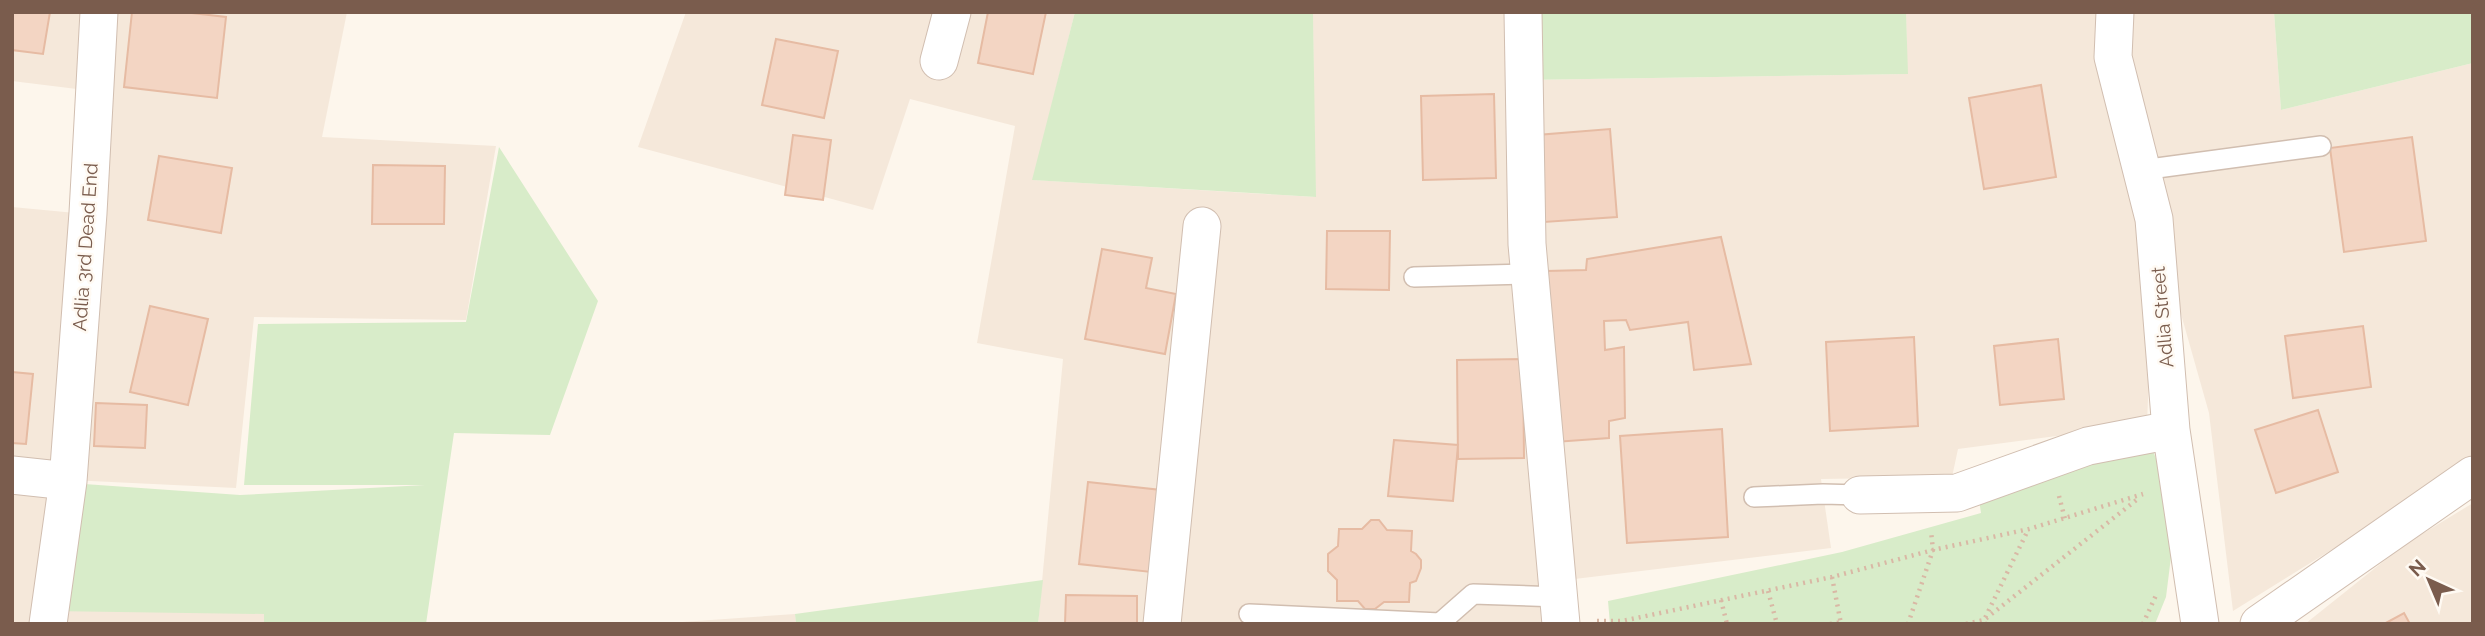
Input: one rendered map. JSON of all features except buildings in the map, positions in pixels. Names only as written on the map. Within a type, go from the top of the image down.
[{"type":"street","name":"Adlia 3rd Dead End","points":[[48,624],[68,481],[87,226],[99,12]]},
{"type":"street","points":[[939,61],[952,12]]},
{"type":"street","points":[[1523,12],[1528,244],[1560,614]]},
{"type":"street","name":"Adlia Street","points":[[2115,12],[2113,57],[2154,219],[2171,430],[2200,624]]},
{"type":"street","points":[[1162,624],[1202,226]]},
{"type":"street","points":[[1860,495],[1957,493],[2088,446],[2171,430]]},
{"type":"street","points":[[12,475],[68,481]]},
{"type":"street","points":[[2259,624],[2473,475]]},
{"type":"lane","points":[[2141,170],[2321,146]]},
{"type":"lane","points":[[1414,277],[1530,274]]},
{"type":"lane","points":[[1754,497],[1860,495]]},
{"type":"lane","points":[[1249,614],[1440,623],[1473,593],[1560,614]]},
{"type":"path","points":[[1560,614],[1623,622],[1832,577],[1933,550],[2029,530],[2154,492]]},
{"type":"path","points":[[1908,624],[1933,550],[1926,493]]},
{"type":"path","points":[[1966,624],[1985,622],[2144,494]]},
{"type":"path","points":[[1985,622],[2029,530]]},
{"type":"path","points":[[1830,624],[1841,623],[1832,577]]},
{"type":"path","points":[[1768,590],[1777,624]]},
{"type":"path","points":[[1721,600],[1727,624]]},
{"type":"shaded area","points":[[12,12],[97,12],[93,91],[12,81]]},
{"type":"shaded area","points":[[101,12],[347,12],[322,137],[496,146],[466,320],[254,317],[236,488],[70,480]]},
{"type":"shaded area","points":[[686,12],[1075,12],[1033,180],[1315,197],[1313,12],[1523,12],[1525,80],[1907,74],[1906,12],[2274,12],[2281,110],[2473,63],[2473,462],[2233,611],[2209,413],[2155,222],[2147,424],[1958,449],[1952,477],[1821,479],[1831,548],[1558,581],[1561,624],[1038,624],[1063,359],[977,343],[1015,126],[910,99],[873,210],[638,147]]},
{"type":"shaded area","points":[[12,207],[86,214],[65,484],[264,614],[264,624],[12,624]]},
{"type":"shaded area","points":[[2473,503],[2473,624],[2305,624],[2404,545]]},
{"type":"shaded area","points":[[795,614],[796,624],[654,624]]},
{"type":"green space","points":[[1075,12],[1313,12],[1316,197],[1032,180]]},
{"type":"green space","points":[[1523,12],[1906,12],[1908,74],[1524,80]]},
{"type":"green space","points":[[2274,12],[2473,12],[2473,63],[2281,110]]},
{"type":"green space","points":[[499,147],[598,301],[550,435],[454,433],[426,624],[264,624],[264,614],[50,611],[70,483],[240,495],[425,485],[244,485],[258,324],[466,322]]},
{"type":"green space","points":[[2153,451],[2166,484],[2172,549],[2166,597],[2155,624],[1610,624],[1608,601],[1842,552],[1981,513],[1978,493],[2091,460]]},
{"type":"green space","points":[[1043,580],[1038,624],[796,624],[795,614]]}]
